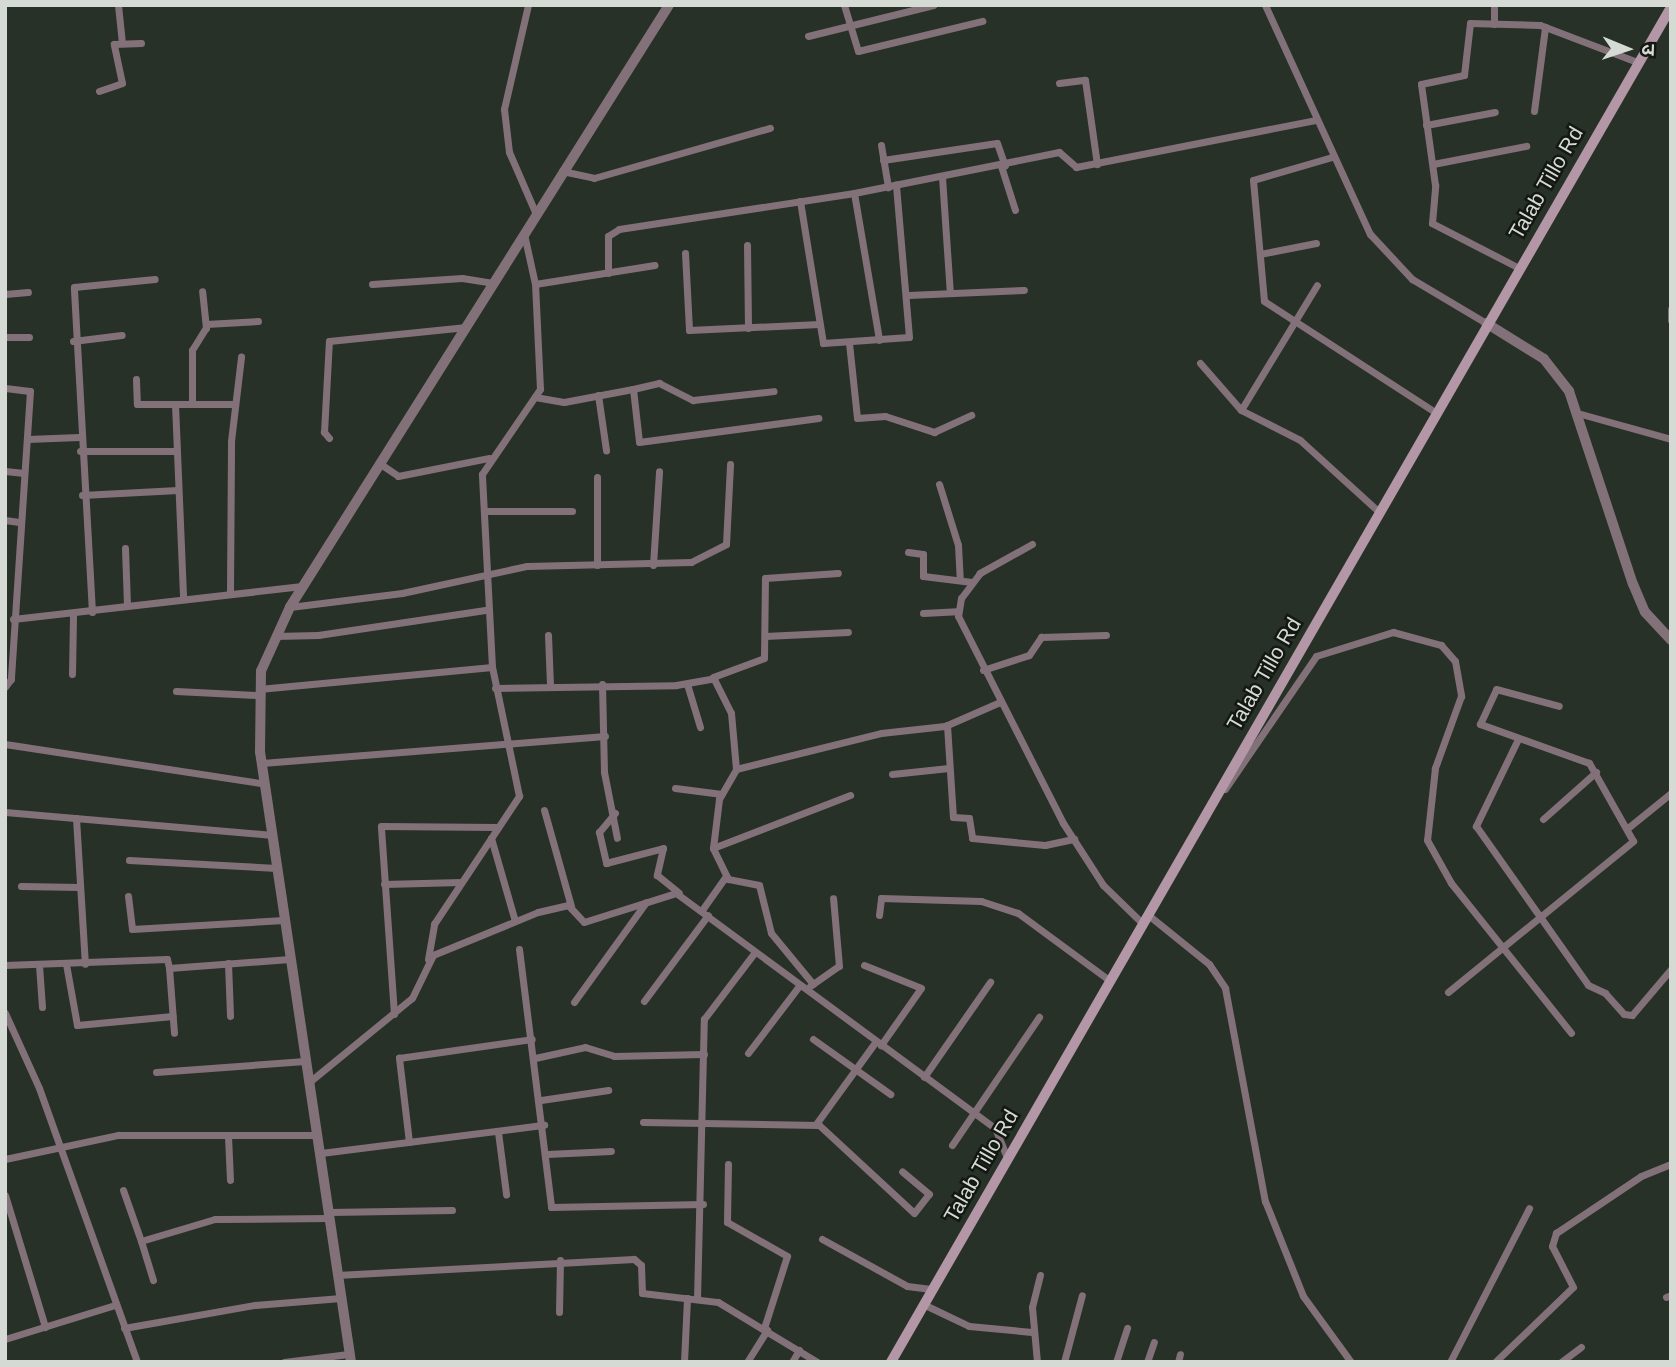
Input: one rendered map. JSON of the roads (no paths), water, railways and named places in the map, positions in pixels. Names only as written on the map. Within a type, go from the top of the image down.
[{"type":"main road","name":"Talab Tillo Rd","points":[[891,1362],[1143,917],[1308,637],[1377,510],[1671,7]]},
{"type":"street","points":[[118,5],[122,43]]},
{"type":"street","points":[[528,5],[505,109],[509,152],[536,214]]},
{"type":"street","points":[[287,1362],[346,1356],[334,1298],[337,1275],[325,1217],[321,1153],[311,1135],[308,1083],[299,1061],[267,835],[253,693],[274,636],[298,586],[466,327],[669,5]]},
{"type":"street","points":[[844,5],[860,51],[982,21]]},
{"type":"street","points":[[808,36],[933,5]]},
{"type":"street","points":[[1265,5],[1332,157],[1370,234],[1390,259],[1544,359],[1581,414],[1633,583],[1645,611],[1671,640]]},
{"type":"street","points":[[1494,5],[1494,24]]},
{"type":"street","points":[[1519,268],[1433,225],[1433,164],[1421,84],[1463,76],[1466,27],[1494,24],[1545,27],[1637,62]]},
{"type":"street","points":[[1534,111],[1545,27]]},
{"type":"street","points":[[99,91],[122,83],[113,46],[141,43]]},
{"type":"street","points":[[1059,83],[1084,80],[1097,164]]},
{"type":"street","points":[[1426,125],[1495,113]]},
{"type":"street","points":[[608,273],[611,231],[854,193],[1003,166],[1059,152],[1074,167],[1097,164],[1316,120]]},
{"type":"street","points":[[562,172],[594,178],[770,128]]},
{"type":"street","points":[[883,160],[997,143],[1015,210]]},
{"type":"street","points":[[800,201],[819,324],[825,345],[911,334],[892,186],[881,145]]},
{"type":"street","points":[[1433,164],[1527,146]]},
{"type":"street","points":[[1332,157],[1253,180],[1266,306],[1435,412]]},
{"type":"street","points":[[942,177],[950,293]]},
{"type":"street","points":[[854,193],[879,340]]},
{"type":"street","points":[[308,1083],[394,1014],[417,992],[428,960],[430,932],[519,796],[495,688],[485,610],[487,511],[482,469],[534,397],[540,384],[535,284],[524,234]]},
{"type":"street","points":[[1260,254],[1316,243]]},
{"type":"street","points":[[747,245],[748,328]]},
{"type":"street","points":[[685,253],[687,329],[819,324]]},
{"type":"street","points":[[535,284],[655,265]]},
{"type":"street","points":[[372,284],[453,278],[492,283]]},
{"type":"street","points":[[92,612],[73,341],[76,284],[155,279]]},
{"type":"street","points":[[1241,410],[1317,285]]},
{"type":"street","points":[[908,295],[1024,290]]},
{"type":"street","points":[[192,404],[192,350],[206,324],[202,291]]},
{"type":"street","points":[[5,294],[28,292]]},
{"type":"street","points":[[1671,309],[1671,320]]},
{"type":"street","points":[[206,324],[258,321]]},
{"type":"street","points":[[329,438],[324,432],[329,341],[466,327]]},
{"type":"street","points":[[73,341],[122,335]]},
{"type":"street","points":[[5,337],[29,337]]},
{"type":"street","points":[[849,343],[857,418],[885,416],[934,432],[971,415]]},
{"type":"street","points":[[230,591],[233,392],[241,390],[241,358]]},
{"type":"street","points":[[1200,363],[1241,410],[1300,440],[1377,510]]},
{"type":"street","points":[[135,379],[137,404],[233,404]]},
{"type":"street","points":[[534,397],[559,402],[659,383],[693,400],[775,391]]},
{"type":"street","points":[[5,388],[30,390],[13,619],[5,687]]},
{"type":"street","points":[[633,389],[639,442],[818,418]]},
{"type":"street","points":[[598,395],[606,450]]},
{"type":"street","points":[[175,404],[183,598]]},
{"type":"street","points":[[1581,414],[1671,439]]},
{"type":"street","points":[[27,439],[79,437]]},
{"type":"street","points":[[79,451],[176,451]]},
{"type":"street","points":[[379,463],[398,476],[489,458]]},
{"type":"street","points":[[290,607],[402,593],[485,573],[691,562],[726,544],[730,464]]},
{"type":"street","points":[[5,471],[23,473]]},
{"type":"street","points":[[653,565],[659,471]]},
{"type":"street","points":[[597,477],[597,565]]},
{"type":"street","points":[[939,484],[958,545],[960,580]]},
{"type":"street","points":[[82,495],[177,490]]},
{"type":"street","points":[[487,511],[572,511]]},
{"type":"street","points":[[5,520],[19,522]]},
{"type":"street","points":[[957,611],[972,582],[1032,544]]},
{"type":"street","points":[[125,548],[127,605]]},
{"type":"street","points":[[908,552],[923,554],[923,576],[972,582]]},
{"type":"street","points":[[714,678],[718,670],[762,660],[765,636],[765,578],[838,573]]},
{"type":"street","points":[[5,579],[15,581]]},
{"type":"street","points":[[13,619],[92,612],[230,591],[298,586]]},
{"type":"street","points":[[274,636],[485,610]]},
{"type":"street","points":[[923,613],[957,611]]},
{"type":"street","points":[[957,611],[1000,702],[1074,839],[1103,885],[1209,964],[1225,988],[1265,1201],[1303,1296],[1351,1362]]},
{"type":"street","points":[[72,674],[73,614]]},
{"type":"street","points":[[765,636],[848,632]]},
{"type":"street","points":[[1206,811],[1316,656],[1393,632],[1441,645],[1455,661],[1461,696],[1435,768],[1427,840],[1502,947],[1571,1033]]},
{"type":"street","points":[[548,635],[550,684]]},
{"type":"street","points":[[983,670],[1029,654],[1041,637],[1106,635]]},
{"type":"street","points":[[176,691],[253,693],[492,667]]},
{"type":"street","points":[[495,688],[550,684],[687,684],[714,678]]},
{"type":"street","points":[[714,678],[731,713],[736,769],[722,794],[713,848],[726,876],[759,886],[771,933],[807,987]]},
{"type":"street","points":[[602,684],[605,777],[615,813],[617,838]]},
{"type":"street","points":[[687,684],[700,727]]},
{"type":"street","points":[[1448,992],[1509,940],[1541,918],[1630,846],[1629,827],[1596,772],[1577,756],[1481,727],[1494,691],[1559,706]]},
{"type":"street","points":[[736,769],[785,753],[947,725],[1000,702]]},
{"type":"street","points":[[947,725],[953,817],[969,818],[975,840],[1045,845],[1074,839]]},
{"type":"street","points":[[262,763],[605,736]]},
{"type":"street","points":[[1518,739],[1475,824],[1590,987],[1605,993],[1626,1015],[1671,969]]},
{"type":"street","points":[[5,744],[260,783]]},
{"type":"street","points":[[892,775],[949,768]]},
{"type":"street","points":[[1543,819],[1596,772]]},
{"type":"street","points":[[676,788],[722,794]]},
{"type":"street","points":[[1629,827],[1671,793]]},
{"type":"street","points":[[713,848],[850,795]]},
{"type":"street","points":[[544,810],[571,906],[584,922],[679,894]]},
{"type":"street","points":[[5,812],[267,835]]},
{"type":"street","points":[[615,813],[599,832],[606,863],[659,847],[665,852],[657,875],[755,952],[807,987],[878,1043],[927,1073],[973,1110],[995,1128],[1007,1158]]},
{"type":"street","points":[[76,818],[85,964]]},
{"type":"street","points":[[394,1014],[384,884],[383,825],[498,827]]},
{"type":"street","points":[[491,838],[515,921]]},
{"type":"street","points":[[129,860],[273,868]]},
{"type":"street","points":[[644,1001],[705,913],[726,876]]},
{"type":"street","points":[[384,884],[461,882]]},
{"type":"street","points":[[21,886],[80,887]]},
{"type":"street","points":[[128,896],[132,929],[279,920]]},
{"type":"street","points":[[748,1054],[807,987],[839,966],[833,898]]},
{"type":"street","points":[[879,915],[881,898],[981,901],[1018,913],[1109,980]]},
{"type":"street","points":[[574,1002],[646,902]]},
{"type":"street","points":[[428,960],[515,921],[571,906]]},
{"type":"street","points":[[519,949],[541,1100],[552,1207],[703,1204]]},
{"type":"street","points":[[697,1299],[703,1204],[704,1019],[755,952]]},
{"type":"street","points":[[5,965],[167,959],[174,1033]]},
{"type":"street","points":[[169,968],[285,960]]},
{"type":"street","points":[[228,963],[230,1016]]},
{"type":"street","points":[[66,964],[77,1026],[173,1016]]},
{"type":"street","points":[[39,965],[43,1007]]},
{"type":"street","points":[[816,1124],[856,1068],[893,1028],[920,986],[864,965]]},
{"type":"street","points":[[927,1073],[990,982]]},
{"type":"street","points":[[5,1013],[12,1016],[137,1362]]},
{"type":"street","points":[[952,1145],[981,1098],[1039,1017]]},
{"type":"street","points":[[409,1142],[399,1058],[532,1039]]},
{"type":"street","points":[[813,1039],[890,1094]]},
{"type":"street","points":[[535,1058],[585,1047],[614,1056],[704,1054]]},
{"type":"street","points":[[156,1072],[299,1061]]},
{"type":"street","points":[[541,1100],[608,1090]]},
{"type":"street","points":[[643,1122],[816,1124],[914,1213],[929,1193],[902,1171]]},
{"type":"street","points":[[321,1153],[544,1125]]},
{"type":"street","points":[[498,1132],[506,1194]]},
{"type":"street","points":[[5,1159],[59,1144],[118,1135],[311,1135]]},
{"type":"street","points":[[228,1136],[230,1180]]},
{"type":"street","points":[[547,1154],[611,1151]]},
{"type":"street","points":[[728,1164],[728,1224],[787,1256],[765,1329],[747,1362]]},
{"type":"street","points":[[1495,1362],[1573,1287],[1552,1246],[1556,1233],[1641,1176],[1671,1164]]},
{"type":"street","points":[[123,1190],[153,1280]]},
{"type":"street","points":[[5,1195],[45,1327]]},
{"type":"street","points":[[1450,1362],[1529,1208]]},
{"type":"street","points":[[141,1241],[215,1219],[325,1217],[452,1210]]},
{"type":"street","points":[[822,1239],[907,1286],[933,1289]]},
{"type":"street","points":[[337,1275],[560,1260],[637,1260],[641,1292],[718,1302],[817,1362]]},
{"type":"street","points":[[559,1312],[560,1260]]},
{"type":"street","points":[[1037,1362],[1032,1332],[1040,1275]]},
{"type":"street","points":[[1064,1362],[1082,1296]]},
{"type":"street","points":[[124,1328],[334,1298]]},
{"type":"street","points":[[684,1362],[687,1298]]},
{"type":"street","points":[[5,1339],[115,1305]]},
{"type":"street","points":[[925,1305],[969,1326],[1032,1332]]},
{"type":"street","points":[[1116,1362],[1127,1328]]},
{"type":"street","points":[[1147,1362],[1154,1342]]},
{"type":"street","points":[[1561,1362],[1581,1347]]},
{"type":"street","points":[[792,1362],[799,1350]]}]
